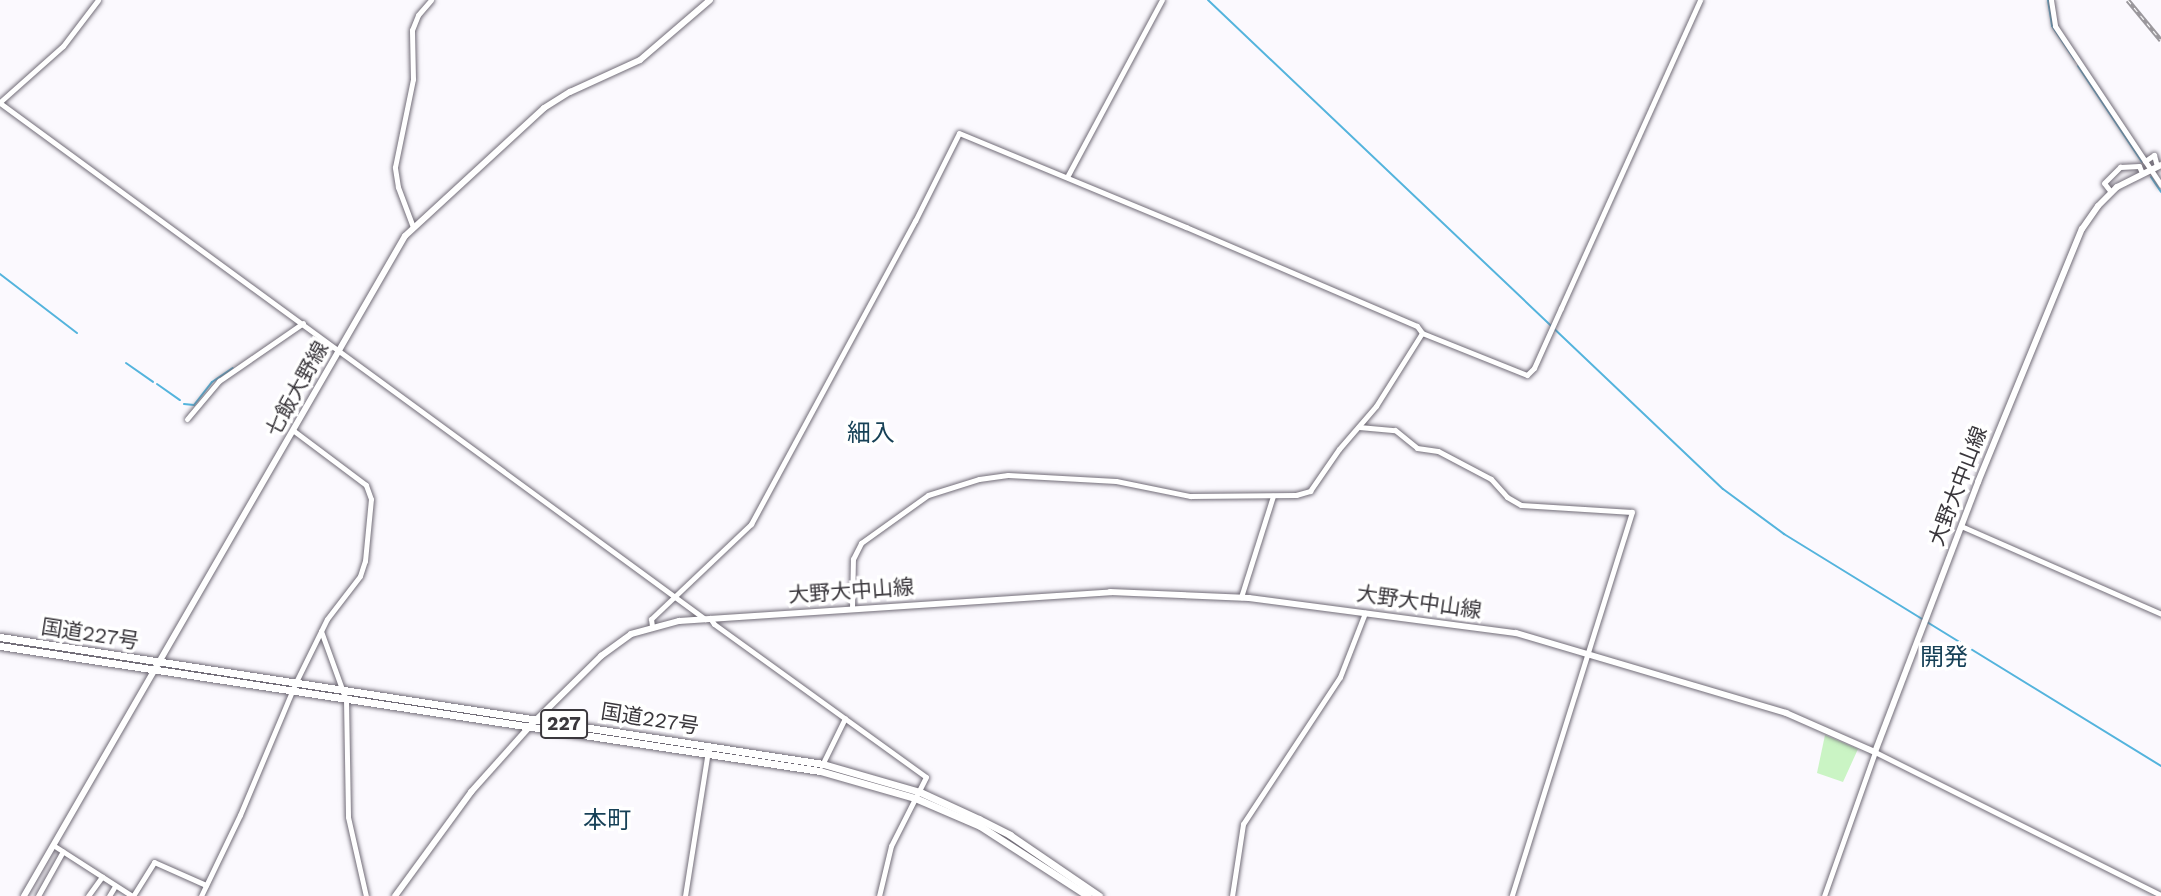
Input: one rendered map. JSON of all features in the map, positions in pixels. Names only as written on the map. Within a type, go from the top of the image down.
[{"type":"highway","name":"国道227号","points":[[0,637],[158,666],[530,726],[708,749]]},
{"type":"highway","name":"国道227号","points":[[0,646],[158,666]]},
{"type":"highway","name":"国道227号","points":[[345,696],[536,720],[821,767],[917,795],[1010,835],[1099,896]]},
{"type":"highway","name":"国道227号","points":[[917,795],[980,826],[1088,896]]},
{"type":"main road","name":"七飯大野線","points":[[24,896],[294,431],[395,250],[413,227],[544,108],[570,92],[640,60],[710,0]]},
{"type":"main road","name":"大野大中山線","points":[[395,896],[455,812],[530,726],[613,646],[652,626],[707,618],[1110,592],[1241,597],[1516,633],[1786,713],[1875,752],[1961,526],[2075,245],[2089,218],[2111,192],[2156,167]]},
{"type":"street","points":[[98,0],[63,46],[0,102],[926,777],[891,846],[878,896]]},
{"type":"street","points":[[413,227],[398,187],[395,167],[413,79],[412,30],[418,15],[431,0]]},
{"type":"street","points":[[1067,177],[1162,0]]},
{"type":"street","points":[[652,626],[651,619],[751,524],[915,221],[959,133],[1417,326],[1422,332],[1527,374],[1534,368],[1700,0]]},
{"type":"street","points":[[2051,0],[2055,26],[2145,161],[2156,167]]},
{"type":"street","points":[[2145,161],[2154,155],[2161,185]]},
{"type":"street","points":[[2111,192],[2104,183],[2120,167],[2139,166],[2142,173]]},
{"type":"street","points":[[187,419],[219,380],[303,323]]},
{"type":"street","points":[[852,609],[853,559],[861,543],[928,495],[979,479],[1008,475],[1116,481],[1189,496],[1303,494],[1315,486],[1339,449],[1359,427],[1422,332]]},
{"type":"street","points":[[1359,427],[1395,430],[1418,448],[1437,451],[1491,480],[1507,497],[1521,505],[1632,513],[1512,896]]},
{"type":"street","points":[[201,896],[293,687],[321,631],[362,571],[371,496],[366,485],[294,431]]},
{"type":"street","points":[[1241,597],[1273,496]]},
{"type":"street","points":[[1961,526],[2161,614]]},
{"type":"street","points":[[1232,896],[1243,824],[1340,677],[1365,613]]},
{"type":"street","points":[[321,631],[345,696],[348,817],[366,896]]},
{"type":"street","points":[[821,767],[845,718]]},
{"type":"street","points":[[685,896],[708,749]]},
{"type":"street","points":[[1824,896],[1875,752],[2161,895]]},
{"type":"street","points":[[53,845],[133,896],[154,862],[206,886]]},
{"type":"street","points":[[38,896],[63,851]]},
{"type":"street","points":[[89,896],[102,877]]},
{"type":"street","points":[[109,896],[115,886]]},
{"type":"green space","points":[[1825,735],[1858,749],[1843,782],[1817,773]]},
{"type":"waterway","points":[[1208,0],[1723,489],[1784,534],[2161,766]]},
{"type":"waterway","points":[[2048,0],[2052,26],[2074,59]]},
{"type":"waterway","points":[[2078,66],[2142,162]]},
{"type":"waterway","points":[[2151,177],[2161,192]]},
{"type":"waterway","points":[[0,274],[77,333]]},
{"type":"waterway","points":[[126,363],[153,382]]},
{"type":"waterway","points":[[184,404],[194,405],[212,382],[233,368]]},
{"type":"waterway","points":[[157,384],[180,400]]},
{"type":"railway","points":[[2128,0],[2161,40]]},
{"type":"district","name":"細入","points":[[871,434]]},
{"type":"district","name":"開発","points":[[1944,658]]},
{"type":"district","name":"本町","points":[[607,821]]}]
